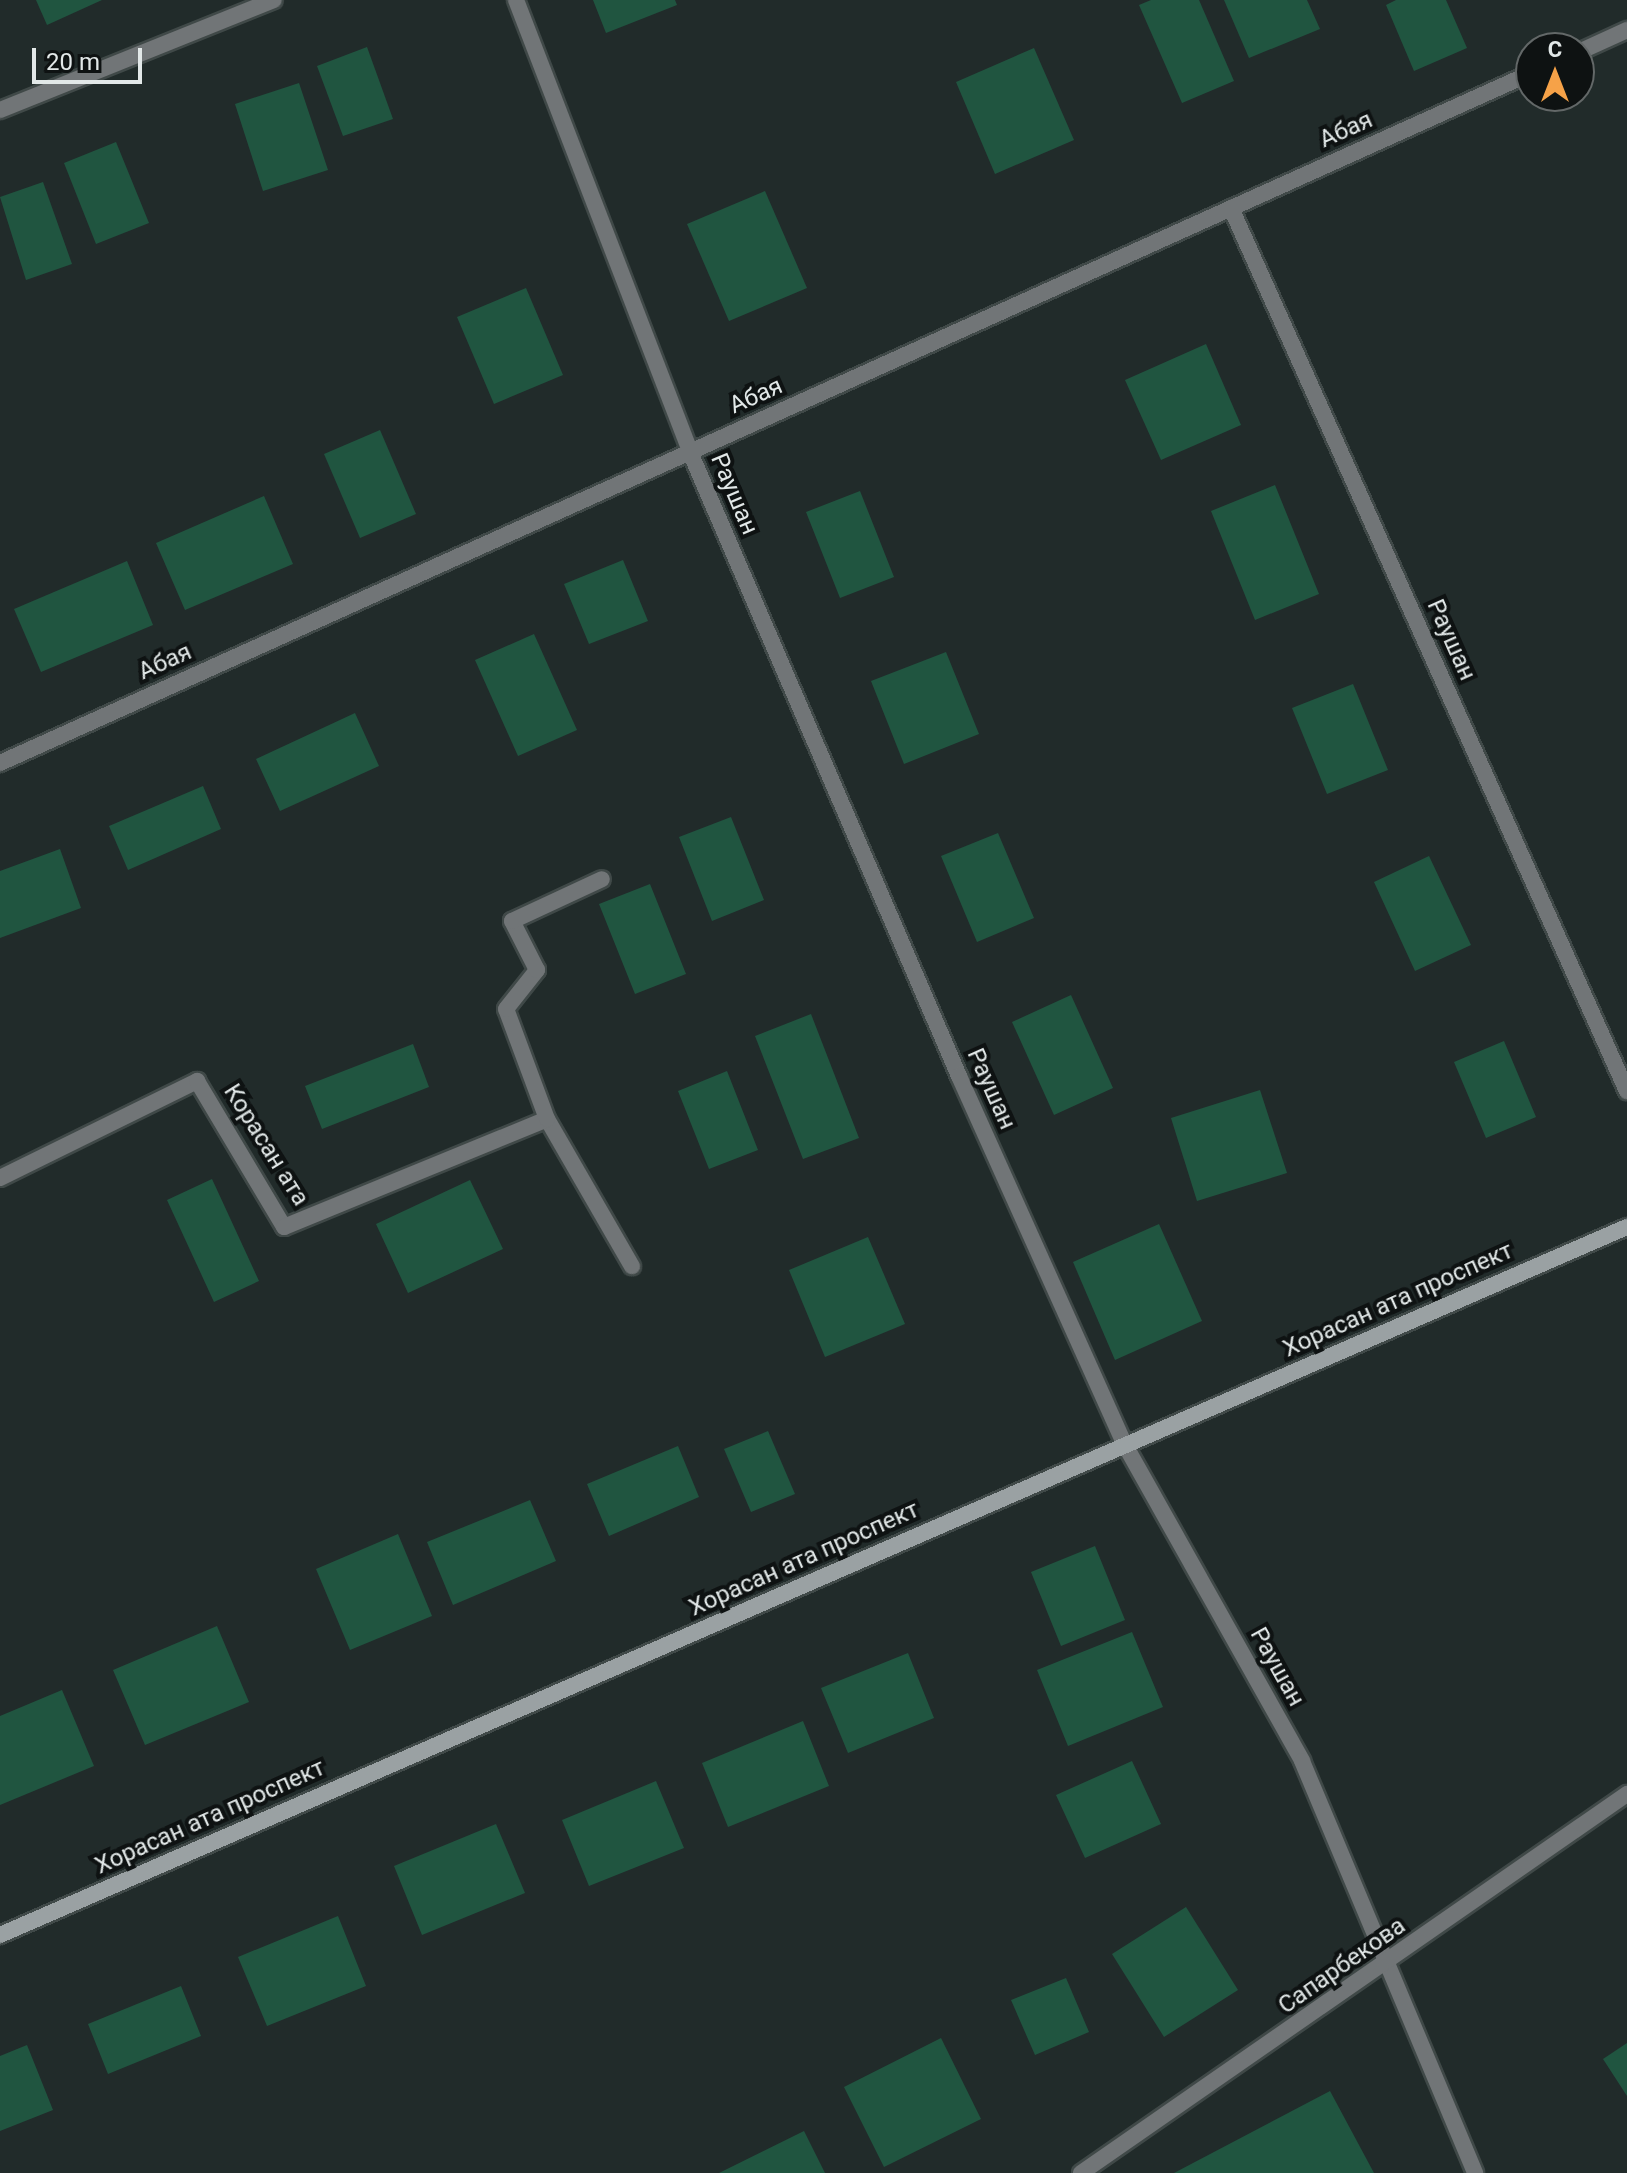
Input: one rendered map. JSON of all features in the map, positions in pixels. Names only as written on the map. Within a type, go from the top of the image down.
[{"type":"main road","name":"Хорасан ата проспект","points":[[0,1935],[1627,1227]]},
{"type":"street","points":[[0,110],[274,0]]},
{"type":"street","name":"Раушан","points":[[516,0],[690,452],[1125,1445],[1302,1761],[1390,1962],[1475,2173]]},
{"type":"street","points":[[1595,45],[1627,30]]},
{"type":"street","name":"Абая","points":[[0,763],[1515,80]]},
{"type":"street","name":"Раушан","points":[[1231,208],[1627,1091]]},
{"type":"street","points":[[602,879],[512,921],[537,970],[506,1009],[547,1119],[632,1266]]},
{"type":"street","name":"Корасан ата","points":[[0,1178],[197,1081],[284,1227],[547,1119]]},
{"type":"street","name":"Сапарбекова","points":[[1081,2173],[1390,1962],[1627,1794]]},
{"type":"building","points":[[36,0],[102,0],[47,25]]},
{"type":"building","points":[[593,0],[675,0],[677,5],[606,33]]},
{"type":"building","points":[[1151,0],[1199,0],[1234,81],[1182,103],[1139,5]]},
{"type":"building","points":[[1224,0],[1307,0],[1320,29],[1249,58]]},
{"type":"building","points":[[1396,0],[1446,0],[1467,48],[1414,71],[1386,5]]},
{"type":"building","points":[[367,47],[393,119],[343,136],[317,66]]},
{"type":"building","points":[[1034,48],[1074,140],[995,174],[956,82]]},
{"type":"building","points":[[299,83],[328,170],[263,191],[235,104]]},
{"type":"building","points":[[116,142],[149,223],[96,244],[64,163]]},
{"type":"building","points":[[43,182],[72,264],[26,280],[0,197]]},
{"type":"building","points":[[765,191],[807,288],[729,321],[687,224]]},
{"type":"building","points":[[526,288],[563,375],[494,404],[457,317]]},
{"type":"building","points":[[1206,344],[1241,425],[1161,460],[1125,380]]},
{"type":"building","points":[[380,430],[416,514],[360,538],[324,454]]},
{"type":"building","points":[[1275,485],[1319,594],[1255,620],[1211,511]]},
{"type":"building","points":[[860,491],[894,577],[840,598],[806,512]]},
{"type":"building","points":[[264,496],[293,564],[185,610],[156,543]]},
{"type":"building","points":[[623,560],[648,621],[589,644],[564,584]]},
{"type":"building","points":[[127,561],[153,625],[41,672],[14,609]]},
{"type":"building","points":[[534,634],[577,730],[518,756],[475,660]]},
{"type":"building","points":[[946,652],[979,734],[904,764],[871,681]]},
{"type":"building","points":[[1353,684],[1388,770],[1327,794],[1292,708]]},
{"type":"building","points":[[355,713],[379,766],[280,811],[256,759]]},
{"type":"building","points":[[203,786],[221,829],[128,870],[109,826]]},
{"type":"building","points":[[731,817],[764,900],[712,921],[679,837]]},
{"type":"building","points":[[998,833],[1034,918],[977,942],[941,856]]},
{"type":"building","points":[[60,849],[81,908],[0,938],[0,871]]},
{"type":"building","points":[[1429,856],[1471,945],[1415,971],[1374,882]]},
{"type":"building","points":[[650,884],[686,974],[635,994],[599,904]]},
{"type":"building","points":[[1071,995],[1113,1088],[1054,1115],[1012,1022]]},
{"type":"building","points":[[811,1014],[859,1138],[803,1159],[755,1036]]},
{"type":"building","points":[[1504,1041],[1536,1117],[1486,1138],[1454,1062]]},
{"type":"building","points":[[413,1044],[429,1087],[322,1129],[305,1086]]},
{"type":"building","points":[[727,1071],[758,1150],[709,1169],[678,1091]]},
{"type":"building","points":[[1260,1090],[1287,1173],[1197,1201],[1171,1118]]},
{"type":"building","points":[[212,1179],[259,1281],[214,1302],[167,1200]]},
{"type":"building","points":[[470,1180],[503,1249],[408,1293],[376,1224]]},
{"type":"building","points":[[1159,1224],[1202,1321],[1115,1360],[1073,1262]]},
{"type":"building","points":[[868,1237],[905,1324],[825,1357],[789,1270]]},
{"type":"building","points":[[768,1431],[795,1494],[751,1512],[724,1449]]},
{"type":"building","points":[[678,1446],[699,1497],[609,1536],[587,1484]]},
{"type":"building","points":[[530,1500],[556,1561],[453,1605],[427,1542]]},
{"type":"building","points":[[398,1534],[432,1616],[350,1650],[316,1569]]},
{"type":"building","points":[[1095,1546],[1125,1620],[1061,1646],[1031,1572]]},
{"type":"building","points":[[217,1626],[249,1702],[145,1745],[113,1670]]},
{"type":"building","points":[[1132,1632],[1163,1707],[1068,1746],[1037,1670]]},
{"type":"building","points":[[908,1653],[934,1718],[848,1753],[821,1688]]},
{"type":"building","points":[[62,1690],[94,1766],[0,1805],[0,1716]]},
{"type":"building","points":[[803,1721],[829,1786],[728,1827],[702,1763]]},
{"type":"building","points":[[1132,1761],[1161,1824],[1085,1858],[1056,1795]]},
{"type":"building","points":[[656,1781],[684,1848],[589,1886],[562,1820]]},
{"type":"building","points":[[496,1824],[525,1893],[422,1935],[394,1866]]},
{"type":"building","points":[[1186,1907],[1238,1990],[1164,2037],[1112,1954]]},
{"type":"building","points":[[338,1916],[366,1986],[267,2026],[238,1957]]},
{"type":"building","points":[[1066,1978],[1089,2032],[1035,2055],[1011,2000]]},
{"type":"building","points":[[181,1986],[201,2036],[108,2074],[88,2024]]},
{"type":"building","points":[[941,2038],[981,2119],[884,2167],[844,2087]]},
{"type":"building","points":[[1627,2043],[1627,2096],[1603,2059]]},
{"type":"building","points":[[27,2045],[53,2110],[0,2131],[0,2056]]},
{"type":"building","points":[[1330,2091],[1374,2173],[1174,2173]]},
{"type":"building","points":[[804,2131],[825,2173],[719,2173]]}]
